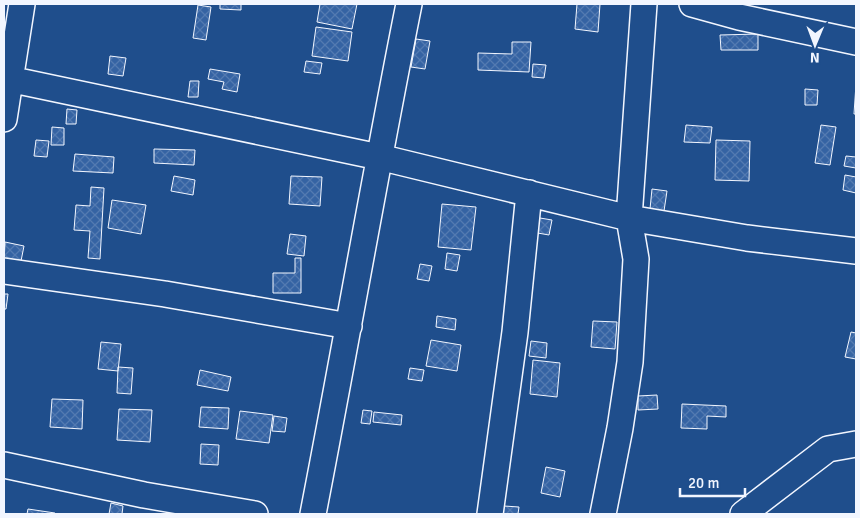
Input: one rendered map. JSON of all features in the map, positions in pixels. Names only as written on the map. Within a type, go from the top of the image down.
[{"type":"street","points":[[4,119],[7,79],[22,4]]},
{"type":"street","points":[[314,514],[409,4]]},
{"type":"street","points":[[603,514],[620,428],[630,362],[636,258],[629,218],[644,4]]},
{"type":"street","points":[[692,4],[739,17],[856,42]]},
{"type":"street","points":[[7,79],[379,157],[529,192],[629,218],[746,238],[856,251]]},
{"type":"street","points":[[490,514],[515,332],[529,192]]},
{"type":"street","points":[[4,271],[165,294],[349,326]]},
{"type":"street","points":[[742,514],[828,449],[856,444]]},
{"type":"street","points":[[4,465],[141,505],[255,514]]},
{"type":"building","points":[[220,4],[241,4],[241,10],[220,9]]},
{"type":"building","points":[[320,4],[357,4],[352,29],[317,22]]},
{"type":"building","points":[[577,4],[600,4],[598,32],[575,29]]},
{"type":"building","points":[[198,5],[211,7],[206,40],[193,38]]},
{"type":"building","points":[[316,27],[352,32],[348,61],[312,56]]},
{"type":"building","points":[[758,34],[758,50],[721,50],[720,35]]},
{"type":"building","points":[[416,39],[430,41],[425,69],[411,67]]},
{"type":"building","points":[[512,42],[531,42],[529,72],[478,70],[478,53],[512,54]]},
{"type":"building","points":[[110,56],[126,58],[123,76],[108,74]]},
{"type":"building","points":[[306,61],[322,63],[320,74],[304,72]]},
{"type":"building","points":[[533,64],[546,65],[544,78],[532,77]]},
{"type":"building","points":[[210,69],[240,74],[237,92],[222,89],[224,82],[208,79]]},
{"type":"building","points":[[190,81],[199,81],[198,97],[188,97]]},
{"type":"building","points":[[856,84],[856,114],[854,114]]},
{"type":"building","points":[[805,89],[818,90],[817,105],[805,105]]},
{"type":"building","points":[[67,109],[77,110],[76,124],[66,124]]},
{"type":"building","points":[[686,125],[712,127],[710,143],[684,142]]},
{"type":"building","points":[[821,125],[836,127],[830,165],[815,163]]},
{"type":"building","points":[[52,127],[64,128],[64,145],[51,145]]},
{"type":"building","points":[[36,140],[49,141],[47,157],[34,156]]},
{"type":"building","points":[[716,140],[750,141],[749,181],[715,180]]},
{"type":"building","points":[[154,149],[195,150],[194,165],[154,163]]},
{"type":"building","points":[[75,154],[114,157],[113,173],[73,171]]},
{"type":"building","points":[[846,156],[856,157],[856,168],[844,166]]},
{"type":"building","points":[[845,175],[856,177],[856,193],[843,190]]},
{"type":"building","points":[[174,176],[195,180],[193,195],[171,191]]},
{"type":"building","points":[[291,176],[322,177],[320,206],[289,204]]},
{"type":"building","points":[[91,187],[104,188],[100,259],[88,258],[90,231],[74,230],[76,205],[90,206]]},
{"type":"building","points":[[652,189],[667,191],[664,211],[650,209]]},
{"type":"building","points":[[112,200],[146,205],[141,234],[108,228]]},
{"type":"building","points":[[442,204],[476,207],[471,250],[438,247]]},
{"type":"building","points":[[534,217],[552,220],[549,235],[532,232]]},
{"type":"building","points":[[290,234],[306,236],[304,256],[287,254]]},
{"type":"building","points":[[5,242],[24,246],[20,266],[4,263]]},
{"type":"building","points":[[447,253],[460,255],[457,271],[445,269]]},
{"type":"building","points":[[295,258],[301,258],[301,293],[273,293],[273,273],[295,273]]},
{"type":"building","points":[[420,264],[432,266],[429,281],[417,279]]},
{"type":"building","points":[[4,294],[8,294],[6,309],[4,309]]},
{"type":"building","points":[[437,316],[456,319],[455,330],[436,327]]},
{"type":"building","points":[[593,321],[617,322],[615,349],[591,347]]},
{"type":"building","points":[[851,332],[856,333],[856,359],[845,357]]},
{"type":"building","points":[[431,340],[461,345],[457,371],[426,366]]},
{"type":"building","points":[[531,341],[547,343],[546,358],[529,356]]},
{"type":"building","points":[[101,342],[121,344],[118,371],[98,369]]},
{"type":"building","points":[[533,360],[560,363],[557,397],[530,394]]},
{"type":"building","points":[[118,367],[133,368],[131,394],[117,393]]},
{"type":"building","points":[[410,368],[424,370],[422,381],[408,379]]},
{"type":"building","points":[[200,370],[231,377],[228,391],[197,385]]},
{"type":"building","points":[[657,395],[658,409],[638,410],[638,396]]},
{"type":"building","points":[[52,399],[83,400],[82,429],[50,427]]},
{"type":"building","points":[[682,404],[726,406],[726,417],[707,416],[707,429],[681,428]]},
{"type":"building","points":[[201,407],[229,408],[228,429],[199,427]]},
{"type":"building","points":[[119,409],[152,410],[150,442],[117,440]]},
{"type":"building","points":[[363,410],[372,411],[370,424],[361,423]]},
{"type":"building","points":[[240,411],[273,415],[269,443],[236,439]]},
{"type":"building","points":[[374,412],[402,415],[401,425],[373,422]]},
{"type":"building","points":[[274,416],[287,418],[285,432],[272,431]]},
{"type":"building","points":[[201,444],[219,445],[218,465],[200,464]]},
{"type":"building","points":[[546,467],[565,471],[560,497],[541,493]]},
{"type":"building","points":[[111,503],[123,506],[122,514],[109,514]]},
{"type":"building","points":[[504,506],[519,507],[518,514],[503,514]]},
{"type":"building","points":[[28,509],[55,513],[55,514],[27,514]]}]
